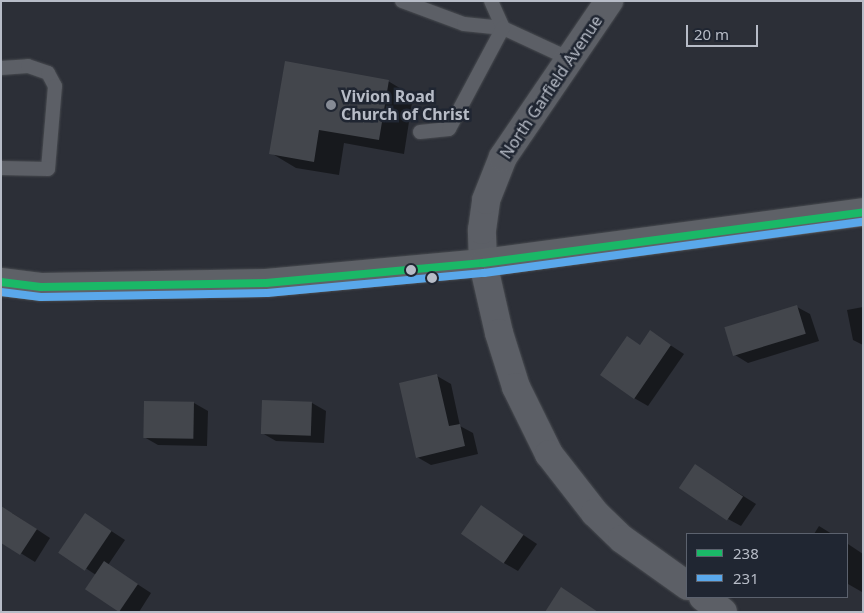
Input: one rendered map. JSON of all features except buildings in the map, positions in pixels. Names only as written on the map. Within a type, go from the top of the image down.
[{"type":"main road","points":[[1,282],[41,287],[266,283],[483,263],[863,212]]},
{"type":"street","name":"North Garfield Avenue","points":[[609,1],[496,170],[486,200],[482,230],[483,263],[498,333],[516,387],[549,454],[595,513],[622,539],[686,585]]},
{"type":"street","points":[[704,598],[723,612]]},
{"type":"lane","points":[[402,1],[464,24],[503,28],[570,59]]},
{"type":"lane","points":[[491,1],[503,28]]},
{"type":"lane","points":[[420,132],[449,129],[503,28]]},
{"type":"lane","points":[[1,68],[28,66],[48,73],[55,86],[48,169],[1,168]]},
{"type":"transit line","name":"238","points":[[1,282],[41,287],[266,283],[483,263],[863,212]]},
{"type":"transit line","name":"231","points":[[1,292],[41,297],[267,293],[484,273],[863,222]]},
{"type":"place","name":"Vivion Road Church of Christ","points":[[331,105]]}]
